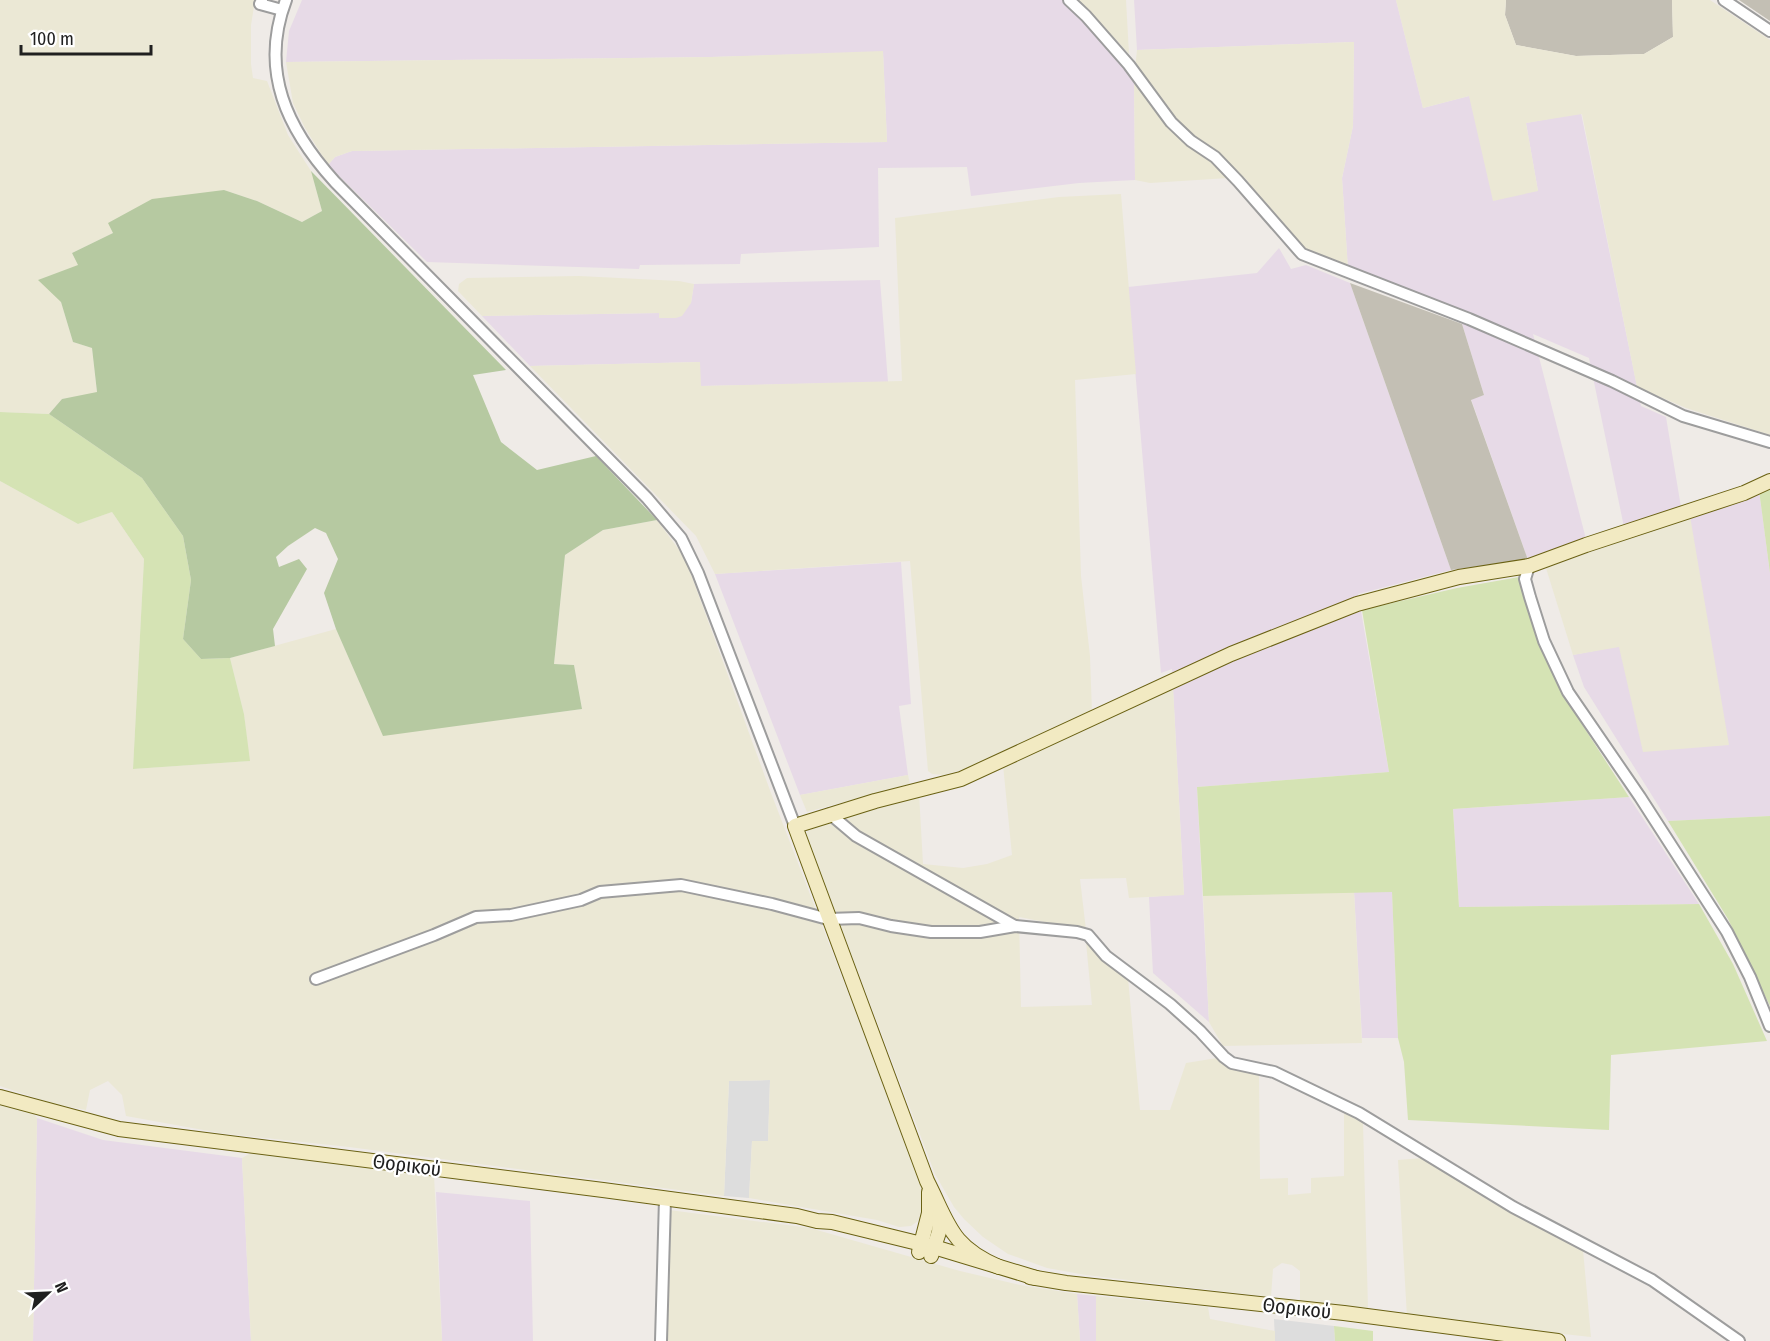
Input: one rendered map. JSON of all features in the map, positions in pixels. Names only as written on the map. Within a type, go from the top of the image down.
[{"type":"main road","points":[[999,1267],[968,1250],[956,1237],[946,1222],[927,1181],[795,826],[830,814],[961,779],[1231,654],[1357,604],[1459,577],[1529,566],[1744,493],[1770,482]]},
{"type":"main road","name":"Θορικού","points":[[0,1097],[119,1129],[832,1222],[981,1269],[1066,1283],[1344,1313],[1558,1341]]},
{"type":"main road","points":[[926,1250],[930,1193],[927,1181]]},
{"type":"main road","points":[[926,1250],[941,1223],[939,1206]]},
{"type":"main road","name":"Θορικού","points":[[926,1250],[1036,1278]]},
{"type":"street","points":[[262,0],[260,4],[284,5],[275,42],[281,95],[297,133],[316,161],[639,490],[681,538],[698,573],[795,826]]},
{"type":"street","points":[[1069,0],[1129,65],[1171,122],[1191,141],[1215,158],[1238,181],[1302,254],[1470,319],[1612,381],[1683,416],[1770,442]]},
{"type":"street","points":[[1724,0],[1770,31]]},
{"type":"street","points":[[1529,566],[1525,579],[1530,597],[1544,641],[1568,692],[1640,797],[1727,932],[1750,977],[1770,1026]]},
{"type":"street","points":[[830,814],[856,836],[1015,926]]},
{"type":"street","points":[[316,979],[349,965],[434,936],[476,917],[511,915],[581,900],[600,892],[681,885],[766,902],[828,919],[859,918],[891,926],[932,932],[980,932],[1015,926],[1077,932],[1088,935],[1106,957],[1170,1004],[1232,1063],[1274,1072],[1359,1113],[1512,1207],[1652,1280],[1739,1341]]},
{"type":"street","points":[[661,1341],[665,1199]]},
{"type":"shaded area","points":[[0,0],[255,0],[251,25],[253,78],[267,81],[288,135],[311,171],[322,211],[302,222],[257,201],[224,190],[109,223],[113,233],[72,253],[78,265],[61,302],[73,342],[92,348],[97,393],[62,399],[49,414],[0,412]]},
{"type":"shaded area","points":[[302,0],[1069,0],[1134,78],[1135,180],[1079,183],[971,196],[967,167],[878,168],[879,247],[741,254],[740,264],[640,265],[639,269],[427,262],[328,165],[335,157],[352,151],[887,142],[883,52],[711,57],[286,62],[289,31]]},
{"type":"shaded area","points":[[1079,0],[1126,0],[1129,54]]},
{"type":"shaded area","points":[[1134,0],[1396,0],[1423,108],[1469,96],[1538,191],[1526,123],[1581,113],[1641,406],[1666,417],[1681,507],[1624,527],[1589,358],[1533,334],[1586,539],[1528,560],[1471,399],[1484,395],[1462,324],[1467,313],[1348,269],[1342,178],[1353,126],[1354,42],[1137,50]]},
{"type":"shaded area","points":[[1396,0],[1506,0],[1505,15],[1516,45],[1576,56],[1644,54],[1673,37],[1672,0],[1710,0],[1770,40],[1770,435],[1686,408],[1637,387],[1582,114],[1526,123],[1538,191],[1493,201],[1469,96],[1423,108]]},
{"type":"shaded area","points":[[1506,0],[1672,0],[1673,37],[1644,54],[1576,56],[1516,45],[1505,15]]},
{"type":"shaded area","points":[[1739,0],[1770,0],[1770,21]]},
{"type":"shaded area","points":[[1354,42],[1353,126],[1342,178],[1348,269],[1304,249],[1244,177],[1150,183],[1135,180],[1134,78],[1137,50]]},
{"type":"shaded area","points":[[883,51],[887,142],[352,151],[335,157],[328,165],[305,128],[293,103],[286,62],[711,57]]},
{"type":"shaded area","points":[[1121,194],[1136,374],[1075,380],[1081,576],[1090,656],[1092,713],[968,768],[943,775],[932,774],[928,771],[910,561],[715,574],[696,536],[530,366],[700,362],[701,386],[902,381],[895,218],[1059,197]]},
{"type":"shaded area","points":[[1279,248],[1291,269],[1306,265],[1350,283],[1451,570],[1358,594],[1389,772],[1197,787],[1209,1022],[1153,973],[1149,897],[1184,894],[1172,669],[1161,673],[1128,287],[1257,273]]},
{"type":"shaded area","points":[[579,276],[679,281],[694,284],[691,303],[682,316],[676,318],[659,318],[659,313],[482,316],[458,291],[459,284],[467,278]]},
{"type":"shaded area","points":[[880,280],[888,382],[700,386],[700,362],[530,366],[482,316],[660,313],[659,318],[691,303],[694,284]]},
{"type":"shaded area","points":[[1350,283],[1462,324],[1484,395],[1471,400],[1528,560],[1451,570]]},
{"type":"shaded area","points":[[0,481],[78,524],[112,512],[144,559],[133,769],[249,761],[244,714],[230,658],[336,629],[383,735],[582,709],[574,665],[554,664],[565,555],[603,530],[657,520],[685,558],[771,793],[922,1185],[922,1209],[918,1221],[911,1226],[899,1227],[877,1220],[749,1198],[752,1141],[768,1141],[770,1080],[729,1081],[724,1196],[349,1147],[220,1133],[126,1116],[122,1095],[108,1081],[90,1090],[86,1110],[54,1104],[0,1086]]},
{"type":"shaded area","points":[[1759,490],[1770,573],[1770,816],[1668,821],[1584,687],[1573,655],[1619,646],[1690,516]]},
{"type":"shaded area","points":[[1690,516],[1729,745],[1643,752],[1619,647],[1573,655],[1546,568]]},
{"type":"shaded area","points":[[901,562],[911,704],[899,706],[908,775],[800,795],[715,574]]},
{"type":"shaded area","points":[[1173,687],[1184,895],[1129,898],[1126,878],[1080,879],[1086,930],[1019,917],[1021,1007],[1092,1005],[1086,942],[1128,978],[1140,1110],[1170,1110],[1186,1063],[1217,1058],[1230,1068],[1259,1072],[1260,1179],[1288,1178],[1288,1195],[1311,1193],[1311,1178],[1344,1176],[1344,1111],[1363,1123],[1368,1308],[1300,1302],[1300,1271],[1292,1265],[1282,1263],[1273,1269],[1271,1297],[1086,1275],[1047,1268],[1008,1254],[983,1237],[954,1207],[935,1174],[806,835],[809,827],[919,793],[923,864],[963,868],[987,864],[1012,855],[1003,765]]},
{"type":"shaded area","points":[[908,775],[910,784],[807,812],[800,795]]},
{"type":"shaded area","points":[[1629,797],[1699,904],[1459,907],[1453,809]]},
{"type":"shaded area","points":[[1354,891],[1392,891],[1398,1038],[1362,1038]]},
{"type":"shaded area","points":[[1354,891],[1362,1043],[1223,1046],[1209,1022],[1203,896]]},
{"type":"shaded area","points":[[770,1080],[768,1142],[752,1141],[749,1198],[724,1196],[729,1081]]},
{"type":"shaded area","points":[[0,1102],[31,1111],[37,1118],[33,1341],[0,1341]]},
{"type":"shaded area","points":[[37,1118],[103,1140],[242,1158],[251,1341],[33,1341]]},
{"type":"shaded area","points":[[251,1153],[434,1175],[442,1341],[251,1341],[242,1158]]},
{"type":"shaded area","points":[[1423,1158],[1493,1203],[1583,1250],[1591,1337],[1407,1317],[1398,1160]]},
{"type":"shaded area","points":[[436,1192],[530,1201],[533,1341],[442,1341]]},
{"type":"shaded area","points":[[669,1210],[810,1228],[960,1271],[1020,1285],[1077,1294],[1080,1341],[666,1341]]},
{"type":"shaded area","points":[[1077,1294],[1096,1296],[1096,1341],[1080,1341]]},
{"type":"shaded area","points":[[1096,1296],[1208,1307],[1210,1319],[1275,1331],[1275,1341],[1096,1341]]},
{"type":"shaded area","points":[[1274,1319],[1334,1326],[1335,1341],[1275,1341]]},
{"type":"green space","points":[[311,171],[506,370],[473,375],[501,442],[537,470],[596,456],[657,520],[603,530],[565,555],[554,664],[574,665],[582,709],[383,736],[336,629],[324,593],[338,559],[326,533],[315,528],[276,557],[279,567],[299,559],[307,569],[273,629],[275,646],[230,658],[201,659],[183,639],[191,580],[183,536],[142,478],[49,414],[62,399],[97,392],[92,348],[73,342],[61,302],[38,280],[78,265],[72,253],[113,233],[108,223],[152,199],[224,190],[257,201],[302,222],[322,211]]},
{"type":"green space","points":[[0,412],[49,414],[142,478],[183,536],[191,580],[183,639],[201,659],[230,658],[244,714],[250,761],[133,769],[144,559],[112,512],[78,524],[0,481]]},
{"type":"green space","points":[[1770,485],[1770,573],[1759,490]]},
{"type":"green space","points":[[1519,577],[1535,631],[1583,726],[1629,797],[1453,809],[1459,907],[1699,904],[1733,964],[1767,1041],[1611,1055],[1609,1130],[1408,1120],[1404,1062],[1398,1038],[1392,892],[1203,896],[1197,787],[1389,772],[1362,610],[1457,588]]},
{"type":"green space","points":[[1770,816],[1770,1006],[1728,919],[1668,821]]},
{"type":"green space","points":[[1334,1326],[1373,1331],[1373,1341],[1335,1341]]}]
